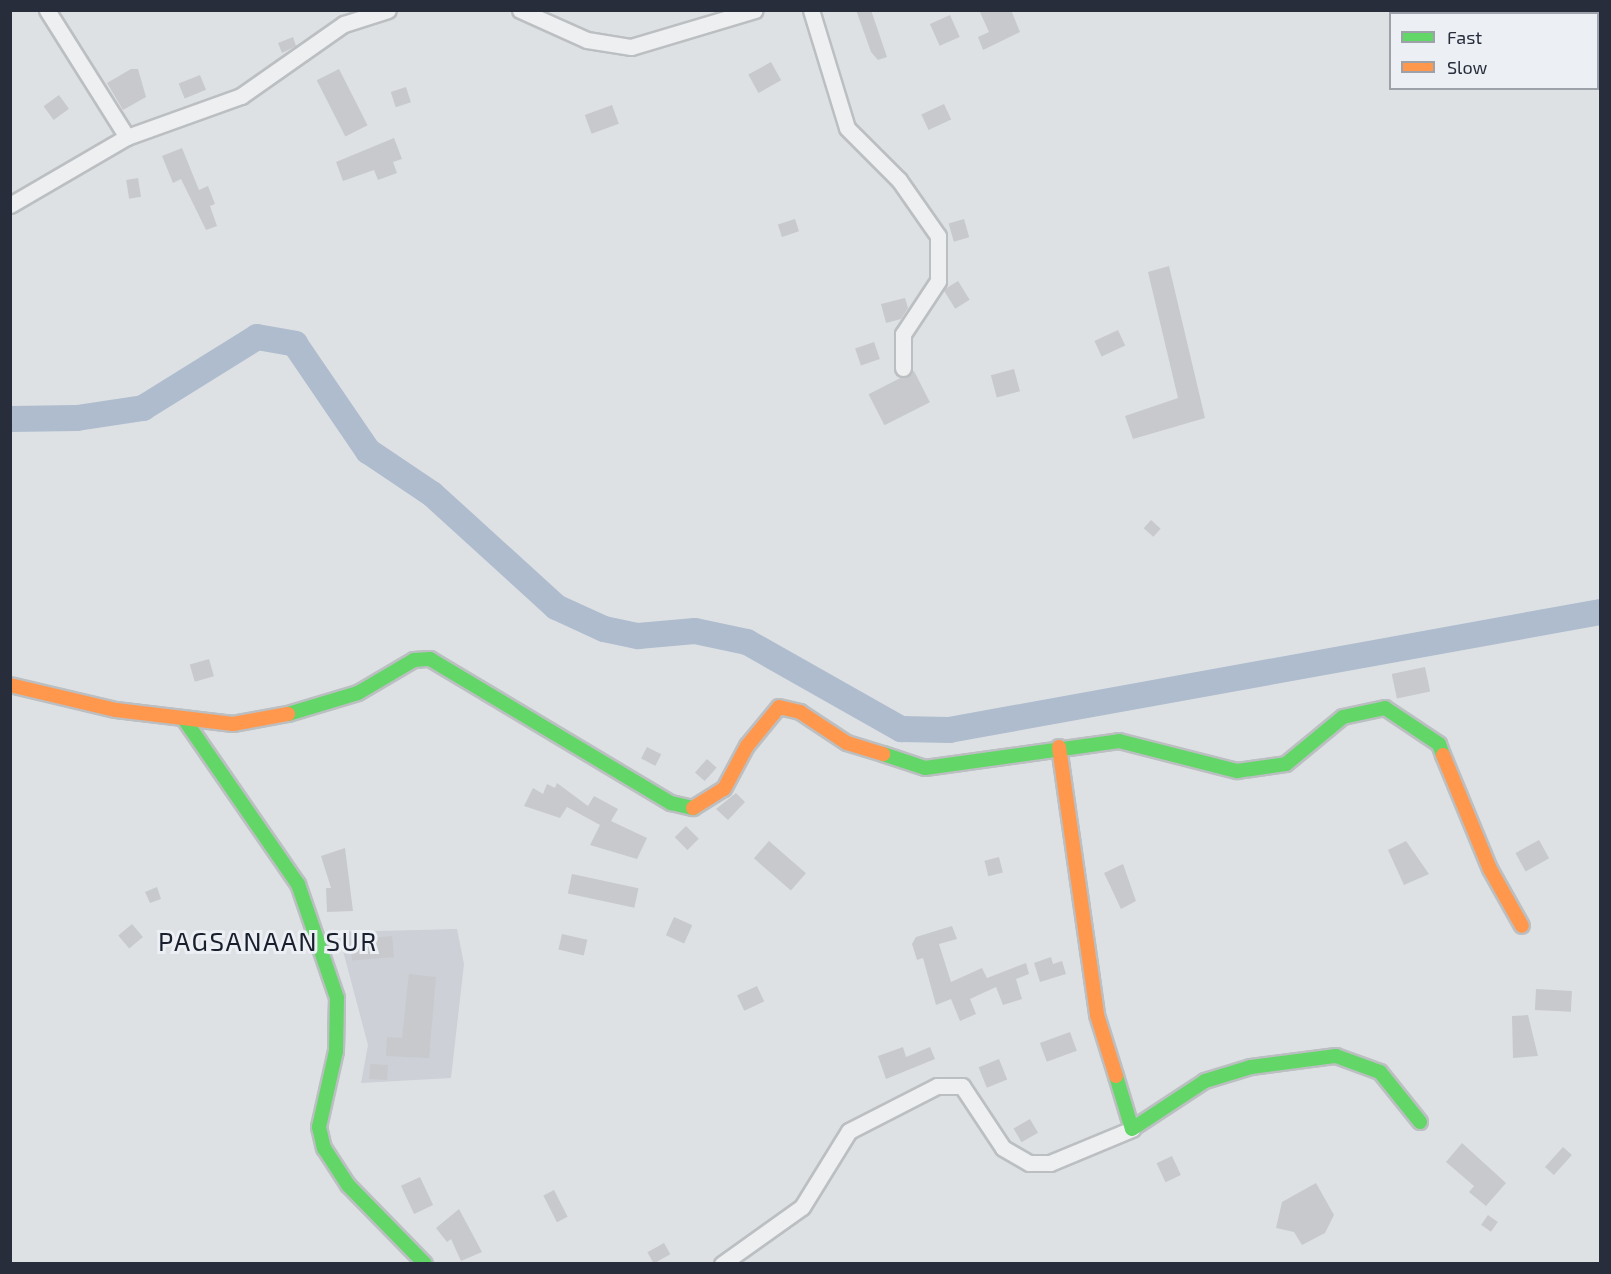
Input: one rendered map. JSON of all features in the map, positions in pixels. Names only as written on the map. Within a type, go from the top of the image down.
[{"type":"street","points":[[47,10],[127,137]]},
{"type":"street","points":[[10,205],[127,137],[242,96],[344,24],[388,10]]},
{"type":"street","points":[[520,10],[587,40],[631,47],[755,10]]},
{"type":"street","points":[[811,10],[847,128],[898,180],[938,236],[938,281],[903,334],[903,368]]},
{"type":"street","points":[[10,685],[116,710],[233,724],[302,712],[358,693],[408,663],[430,658],[659,796],[692,809],[724,789],[747,746],[779,707],[800,712],[847,743],[925,768],[1059,747],[1119,741],[1215,768],[1271,770],[1357,710],[1392,710],[1440,744],[1490,868],[1522,926]]},
{"type":"street","points":[[184,719],[298,884],[337,998],[336,1050],[319,1127],[324,1148],[348,1185],[425,1263]]},
{"type":"street","points":[[1059,747],[1097,1015],[1132,1129]]},
{"type":"street","points":[[722,1263],[802,1207],[849,1131],[937,1086],[962,1086],[1003,1148],[1029,1163],[1050,1163],[1132,1129],[1205,1082],[1251,1067],[1328,1056],[1354,1058],[1380,1072],[1420,1122]]},
{"type":"shaded area","points":[[457,929],[464,964],[451,1078],[361,1083],[368,1045],[338,932]]},
{"type":"building","points":[[856,10],[871,10],[887,57],[878,60],[871,52]]},
{"type":"building","points":[[979,10],[1011,10],[1020,32],[983,50],[978,37],[989,32]]},
{"type":"building","points":[[950,15],[960,37],[940,46],[930,24]]},
{"type":"building","points":[[293,37],[296,46],[282,53],[278,43]]},
{"type":"building","points":[[771,62],[781,80],[758,93],[748,75]]},
{"type":"building","points":[[131,69],[138,69],[146,97],[123,110],[107,83]]},
{"type":"building","points":[[339,69],[368,125],[345,136],[317,80]]},
{"type":"building","points":[[200,75],[206,90],[185,98],[179,84]]},
{"type":"building","points":[[406,87],[411,102],[396,107],[391,92]]},
{"type":"building","points":[[59,95],[69,109],[54,120],[44,106]]},
{"type":"building","points":[[944,104],[951,119],[929,130],[921,115]]},
{"type":"building","points":[[612,105],[619,124],[592,134],[585,115]]},
{"type":"building","points":[[394,138],[402,159],[393,162],[397,173],[378,180],[374,170],[343,181],[336,162]]},
{"type":"building","points":[[182,148],[199,190],[208,186],[215,204],[210,206],[217,226],[206,230],[181,179],[173,183],[162,156]]},
{"type":"building","points":[[138,178],[141,197],[129,199],[126,180]]},
{"type":"building","points":[[795,219],[799,231],[782,237],[778,225]]},
{"type":"building","points":[[964,219],[969,237],[954,242],[949,223]]},
{"type":"building","points":[[1169,266],[1205,418],[1133,439],[1125,416],[1178,398],[1148,272]]},
{"type":"building","points":[[958,281],[970,300],[955,309],[944,290]]},
{"type":"building","points":[[905,298],[908,308],[901,319],[886,323],[881,304]]},
{"type":"building","points":[[1118,330],[1125,345],[1102,356],[1094,341]]},
{"type":"building","points":[[874,342],[880,359],[861,366],[855,349]]},
{"type":"building","points":[[1014,369],[1020,391],[997,397],[991,375]]},
{"type":"building","points":[[914,371],[930,402],[884,425],[869,394]]},
{"type":"building","points":[[1151,520],[1161,529],[1153,537],[1144,528]]},
{"type":"building","points":[[209,659],[214,676],[195,682],[190,665]]},
{"type":"building","points":[[1425,667],[1430,691],[1397,699],[1392,674]]},
{"type":"building","points":[[647,747],[661,754],[655,766],[641,759]]},
{"type":"building","points":[[707,759],[717,768],[705,781],[695,772]]},
{"type":"building","points":[[557,783],[588,806],[594,796],[618,809],[611,821],[647,838],[637,859],[590,845],[600,825],[567,807],[560,818],[524,806],[533,788],[543,794],[547,784],[555,788]]},
{"type":"building","points":[[736,793],[745,802],[728,820],[716,809]]},
{"type":"building","points":[[686,826],[699,839],[687,850],[675,837]]},
{"type":"building","points":[[1539,840],[1549,858],[1526,871],[1515,853]]},
{"type":"building","points":[[769,841],[806,873],[791,891],[754,858]]},
{"type":"building","points":[[1406,841],[1429,874],[1404,885],[1388,850]]},
{"type":"building","points":[[345,848],[353,911],[327,912],[326,888],[331,888],[321,856]]},
{"type":"building","points":[[999,857],[1003,873],[988,876],[984,861]]},
{"type":"building","points":[[1123,864],[1136,901],[1121,909],[1104,873]]},
{"type":"building","points":[[572,874],[639,888],[634,908],[568,894]]},
{"type":"building","points":[[157,887],[161,899],[150,903],[145,892]]},
{"type":"building","points":[[674,917],[692,925],[684,943],[666,935]]},
{"type":"building","points":[[132,924],[143,937],[129,949],[118,936]]},
{"type":"building","points":[[952,926],[957,939],[939,944],[951,982],[982,968],[987,978],[1026,963],[1029,974],[1016,979],[1022,999],[1003,1005],[996,987],[970,999],[976,1014],[960,1021],[951,999],[936,1005],[923,958],[917,960],[912,944],[916,937]]},
{"type":"building","points":[[562,934],[587,940],[584,955],[558,950]]},
{"type":"building","points":[[392,936],[394,957],[352,961],[350,940]]},
{"type":"building","points":[[1051,957],[1053,964],[1062,961],[1066,974],[1040,982],[1034,963]]},
{"type":"building","points":[[409,974],[436,977],[429,1058],[386,1056],[387,1037],[402,1038]]},
{"type":"building","points":[[757,986],[764,1001],[744,1011],[737,995]]},
{"type":"building","points":[[1536,989],[1572,991],[1571,1012],[1535,1010]]},
{"type":"building","points":[[1528,1015],[1538,1056],[1513,1058],[1512,1016]]},
{"type":"building","points":[[1070,1032],[1077,1051],[1047,1062],[1040,1043]]},
{"type":"building","points":[[903,1047],[906,1057],[930,1047],[935,1059],[886,1079],[878,1056]]},
{"type":"building","points":[[999,1059],[1007,1079],[987,1088],[979,1067]]},
{"type":"building","points":[[370,1064],[388,1065],[387,1080],[369,1079]]},
{"type":"building","points":[[1030,1119],[1038,1133],[1022,1142],[1014,1128]]},
{"type":"building","points":[[1462,1143],[1506,1183],[1486,1206],[1469,1192],[1474,1186],[1446,1162]]},
{"type":"building","points":[[1563,1147],[1572,1155],[1554,1175],[1545,1167]]},
{"type":"building","points":[[1172,1156],[1181,1175],[1165,1182],[1157,1163]]},
{"type":"building","points":[[420,1177],[433,1205],[414,1214],[401,1186]]},
{"type":"building","points":[[1316,1183],[1334,1215],[1325,1233],[1302,1245],[1294,1232],[1276,1228],[1282,1202]]},
{"type":"building","points":[[554,1190],[568,1217],[557,1222],[543,1195]]},
{"type":"building","points":[[459,1209],[482,1252],[461,1261],[451,1239],[447,1242],[436,1228]]},
{"type":"building","points":[[1488,1215],[1498,1222],[1491,1232],[1481,1225]]},
{"type":"building","points":[[664,1243],[670,1254],[654,1264],[647,1252]]},
{"type":"waterway","points":[[10,419],[77,418],[143,408],[257,337],[295,344],[368,451],[432,494],[556,607],[604,629],[638,636],[695,631],[747,642],[901,729],[949,730],[1600,612]]},
{"type":"traffic: fast","points":[[288,714],[358,693],[414,660],[430,659],[671,803],[693,808]]},
{"type":"traffic: fast","points":[[883,754],[925,768],[1119,741],[1237,771],[1286,764],[1343,717],[1385,708],[1439,744],[1443,755]]},
{"type":"traffic: fast","points":[[184,719],[298,884],[337,998],[336,1051],[319,1127],[324,1148],[348,1185],[425,1264]]},
{"type":"traffic: fast","points":[[1116,1076],[1132,1129],[1205,1081],[1251,1067],[1336,1056],[1380,1072],[1420,1122]]},
{"type":"traffic: slow","points":[[10,685],[116,710],[233,724],[288,714]]},
{"type":"traffic: slow","points":[[693,808],[724,789],[747,746],[779,707],[800,712],[847,743],[883,754]]},
{"type":"traffic: slow","points":[[1059,747],[1097,1015],[1116,1076]]},
{"type":"traffic: slow","points":[[1443,755],[1490,869],[1522,926]]},
{"type":"district","name":"PAGSANAAN SUR","points":[[268,941]]}]
